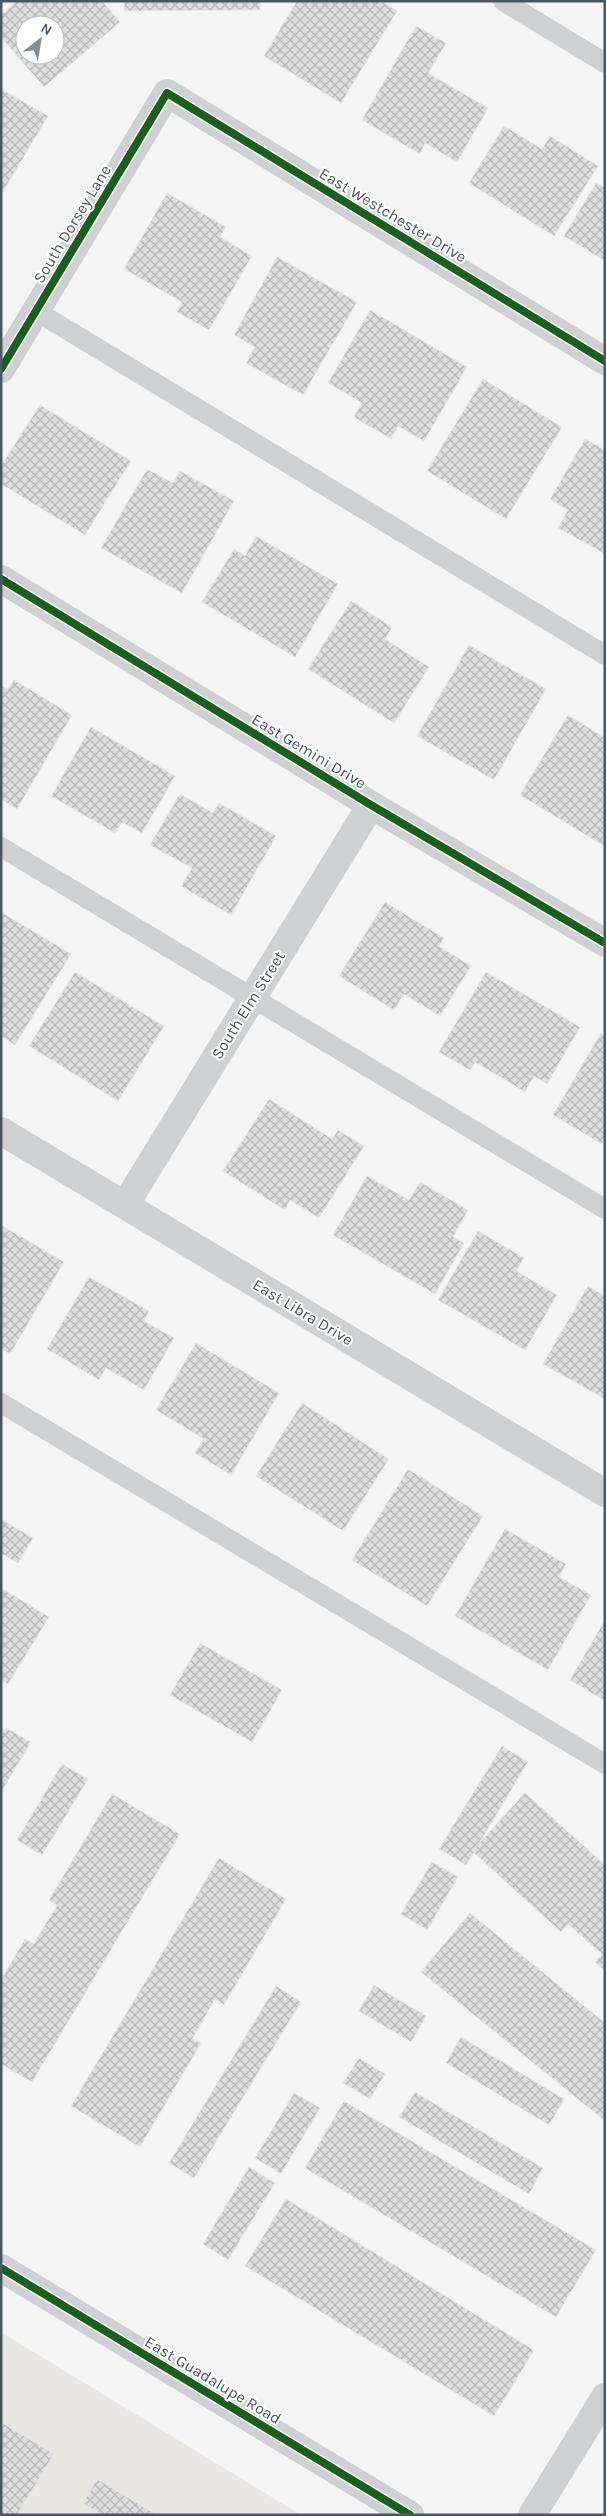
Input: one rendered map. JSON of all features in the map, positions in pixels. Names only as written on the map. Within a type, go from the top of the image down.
[{"type":"main road","name":"East Guadalupe Road","points":[[1,2268],[410,2515]]},
{"type":"street","name":"South Dorsey Lane","points":[[1,369],[167,93]]},
{"type":"street","name":"East Westchester Drive","points":[[167,93],[605,360]]},
{"type":"street","name":"East Gemini Drive","points":[[1,579],[371,805],[605,943]]},
{"type":"street","name":"South Elm Street","points":[[125,1205],[371,805]]},
{"type":"street","name":"East Libra Drive","points":[[1,1131],[605,1493]]},
{"type":"street","points":[[532,2515],[605,2397]]},
{"type":"lane","points":[[503,1],[605,63]]},
{"type":"lane","points":[[36,311],[605,655]]},
{"type":"lane","points":[[1,847],[605,1209]]},
{"type":"lane","points":[[1,1403],[605,1764]]},
{"type":"shaded area","points":[[1,2332],[301,2515],[1,2515]]},
{"type":"building","points":[[17,1],[102,1],[120,22],[44,87],[25,65],[65,65],[65,15],[15,15],[15,53],[1,37],[1,15]]},
{"type":"building","points":[[124,1],[260,1],[260,10],[124,11]]},
{"type":"building","points":[[297,1],[381,1],[397,11],[341,103],[264,56]]},
{"type":"building","points":[[416,26],[446,43],[428,73],[488,108],[457,162],[425,143],[420,154],[362,120]]},
{"type":"building","points":[[1,89],[48,116],[1,195]]},
{"type":"building","points":[[504,126],[542,149],[550,136],[598,166],[554,236],[469,183]]},
{"type":"building","points":[[596,183],[605,188],[605,261],[564,236]]},
{"type":"building","points":[[167,193],[226,227],[220,237],[252,256],[209,330],[177,312],[182,302],[124,269]]},
{"type":"building","points":[[277,257],[357,302],[303,395],[246,363],[255,347],[234,335]]},
{"type":"building","points":[[370,310],[467,367],[424,441],[398,426],[391,439],[354,417],[362,403],[328,383]]},
{"type":"building","points":[[483,379],[562,427],[506,519],[427,471]]},
{"type":"building","points":[[40,405],[131,461],[85,535],[1,484],[1,466]]},
{"type":"building","points":[[585,439],[605,450],[605,554],[558,528],[568,510],[550,499]]},
{"type":"building","points":[[147,469],[173,483],[180,471],[234,501],[182,593],[101,548]]},
{"type":"building","points":[[256,536],[338,584],[295,657],[202,602],[234,549],[245,556]]},
{"type":"building","points":[[351,601],[392,627],[385,639],[429,667],[394,723],[308,669]]},
{"type":"building","points":[[469,645],[546,689],[494,780],[417,736]]},
{"type":"building","points":[[14,680],[72,715],[17,809],[1,799],[1,685],[8,689]]},
{"type":"building","points":[[568,715],[605,738],[604,846],[520,795]]},
{"type":"building","points":[[91,727],[175,776],[142,833],[122,822],[115,833],[51,796]]},
{"type":"building","points":[[180,794],[213,813],[219,803],[276,836],[231,915],[181,886],[192,868],[150,845]]},
{"type":"building","points":[[385,902],[444,938],[439,946],[471,966],[440,1016],[404,994],[394,1010],[339,976]]},
{"type":"building","points":[[1,912],[71,954],[15,1045],[1,1036]]},
{"type":"building","points":[[75,972],[164,1026],[118,1101],[29,1046]]},
{"type":"building","points":[[486,972],[580,1027],[547,1084],[534,1076],[525,1092],[475,1062],[470,1070],[439,1052]]},
{"type":"building","points":[[601,1033],[605,1036],[605,1139],[602,1144],[553,1115]]},
{"type":"building","points":[[269,1099],[332,1139],[338,1130],[364,1146],[319,1218],[290,1200],[285,1210],[223,1171]]},
{"type":"building","points":[[367,1176],[409,1200],[420,1182],[468,1210],[453,1237],[464,1243],[435,1294],[333,1235]]},
{"type":"building","points":[[1,1225],[64,1262],[10,1354],[1,1348]]},
{"type":"building","points":[[478,1231],[524,1258],[516,1271],[557,1295],[525,1350],[438,1300]]},
{"type":"building","points":[[89,1277],[149,1311],[144,1321],[174,1338],[144,1390],[106,1368],[99,1380],[47,1349]]},
{"type":"building","points":[[588,1286],[605,1296],[605,1399],[543,1364]]},
{"type":"building","points":[[196,1343],[279,1393],[231,1475],[195,1453],[204,1439],[156,1410]]},
{"type":"building","points":[[302,1403],[389,1459],[343,1531],[256,1476]]},
{"type":"building","points":[[408,1469],[483,1516],[427,1606],[352,1560]]},
{"type":"building","points":[[1,1519],[33,1538],[18,1563],[1,1553]]},
{"type":"building","points":[[505,1529],[566,1564],[559,1577],[591,1595],[548,1670],[455,1616]]},
{"type":"building","points":[[1,1588],[49,1617],[8,1684],[1,1680]]},
{"type":"building","points":[[605,1620],[605,1701],[570,1680]]},
{"type":"building","points":[[200,1643],[282,1690],[252,1742],[170,1695]]},
{"type":"building","points":[[6,1728],[31,1742],[1,1792],[1,1735]]},
{"type":"building","points":[[502,1746],[528,1762],[466,1865],[439,1849]]},
{"type":"building","points":[[62,1764],[88,1779],[42,1855],[17,1840]]},
{"type":"building","points":[[525,1793],[605,1865],[605,1971],[595,1962],[602,1954],[568,1924],[561,1932],[472,1851]]},
{"type":"building","points":[[112,1794],[180,1834],[32,2082],[1,2064],[1,1980],[25,1939],[34,1944],[57,1905],[49,1900]]},
{"type":"building","points":[[219,1858],[286,1899],[224,2005],[215,1999],[192,2039],[201,2043],[140,2147],[71,2106]]},
{"type":"building","points":[[432,1862],[458,1877],[427,1930],[401,1914]]},
{"type":"building","points":[[470,1913],[605,2023],[605,2121],[421,1972]]},
{"type":"building","points":[[374,1985],[426,2016],[411,2042],[359,2011]]},
{"type":"building","points":[[276,1986],[301,2002],[194,2178],[169,2163]]},
{"type":"building","points":[[461,2037],[564,2099],[549,2125],[446,2063]]},
{"type":"building","points":[[359,2058],[385,2074],[370,2099],[343,2083]]},
{"type":"building","points":[[415,2092],[543,2168],[529,2194],[399,2117]]},
{"type":"building","points":[[294,2093],[320,2108],[281,2174],[255,2158]]},
{"type":"building","points":[[344,2101],[596,2250],[556,2317],[305,2168]]},
{"type":"building","points":[[249,2167],[275,2183],[228,2260],[203,2244]]},
{"type":"building","points":[[286,2199],[534,2350],[494,2416],[245,2266]]},
{"type":"building","points":[[1,2422],[54,2454],[17,2515],[1,2515]]},
{"type":"building","points":[[97,2479],[157,2515],[102,2515],[83,2503]]},
{"type":"cycle path","points":[[1,369],[167,93],[605,361]]},
{"type":"cycle path","points":[[1,579],[371,805],[605,943]]},
{"type":"cycle path","points":[[1,2268],[410,2515]]}]
